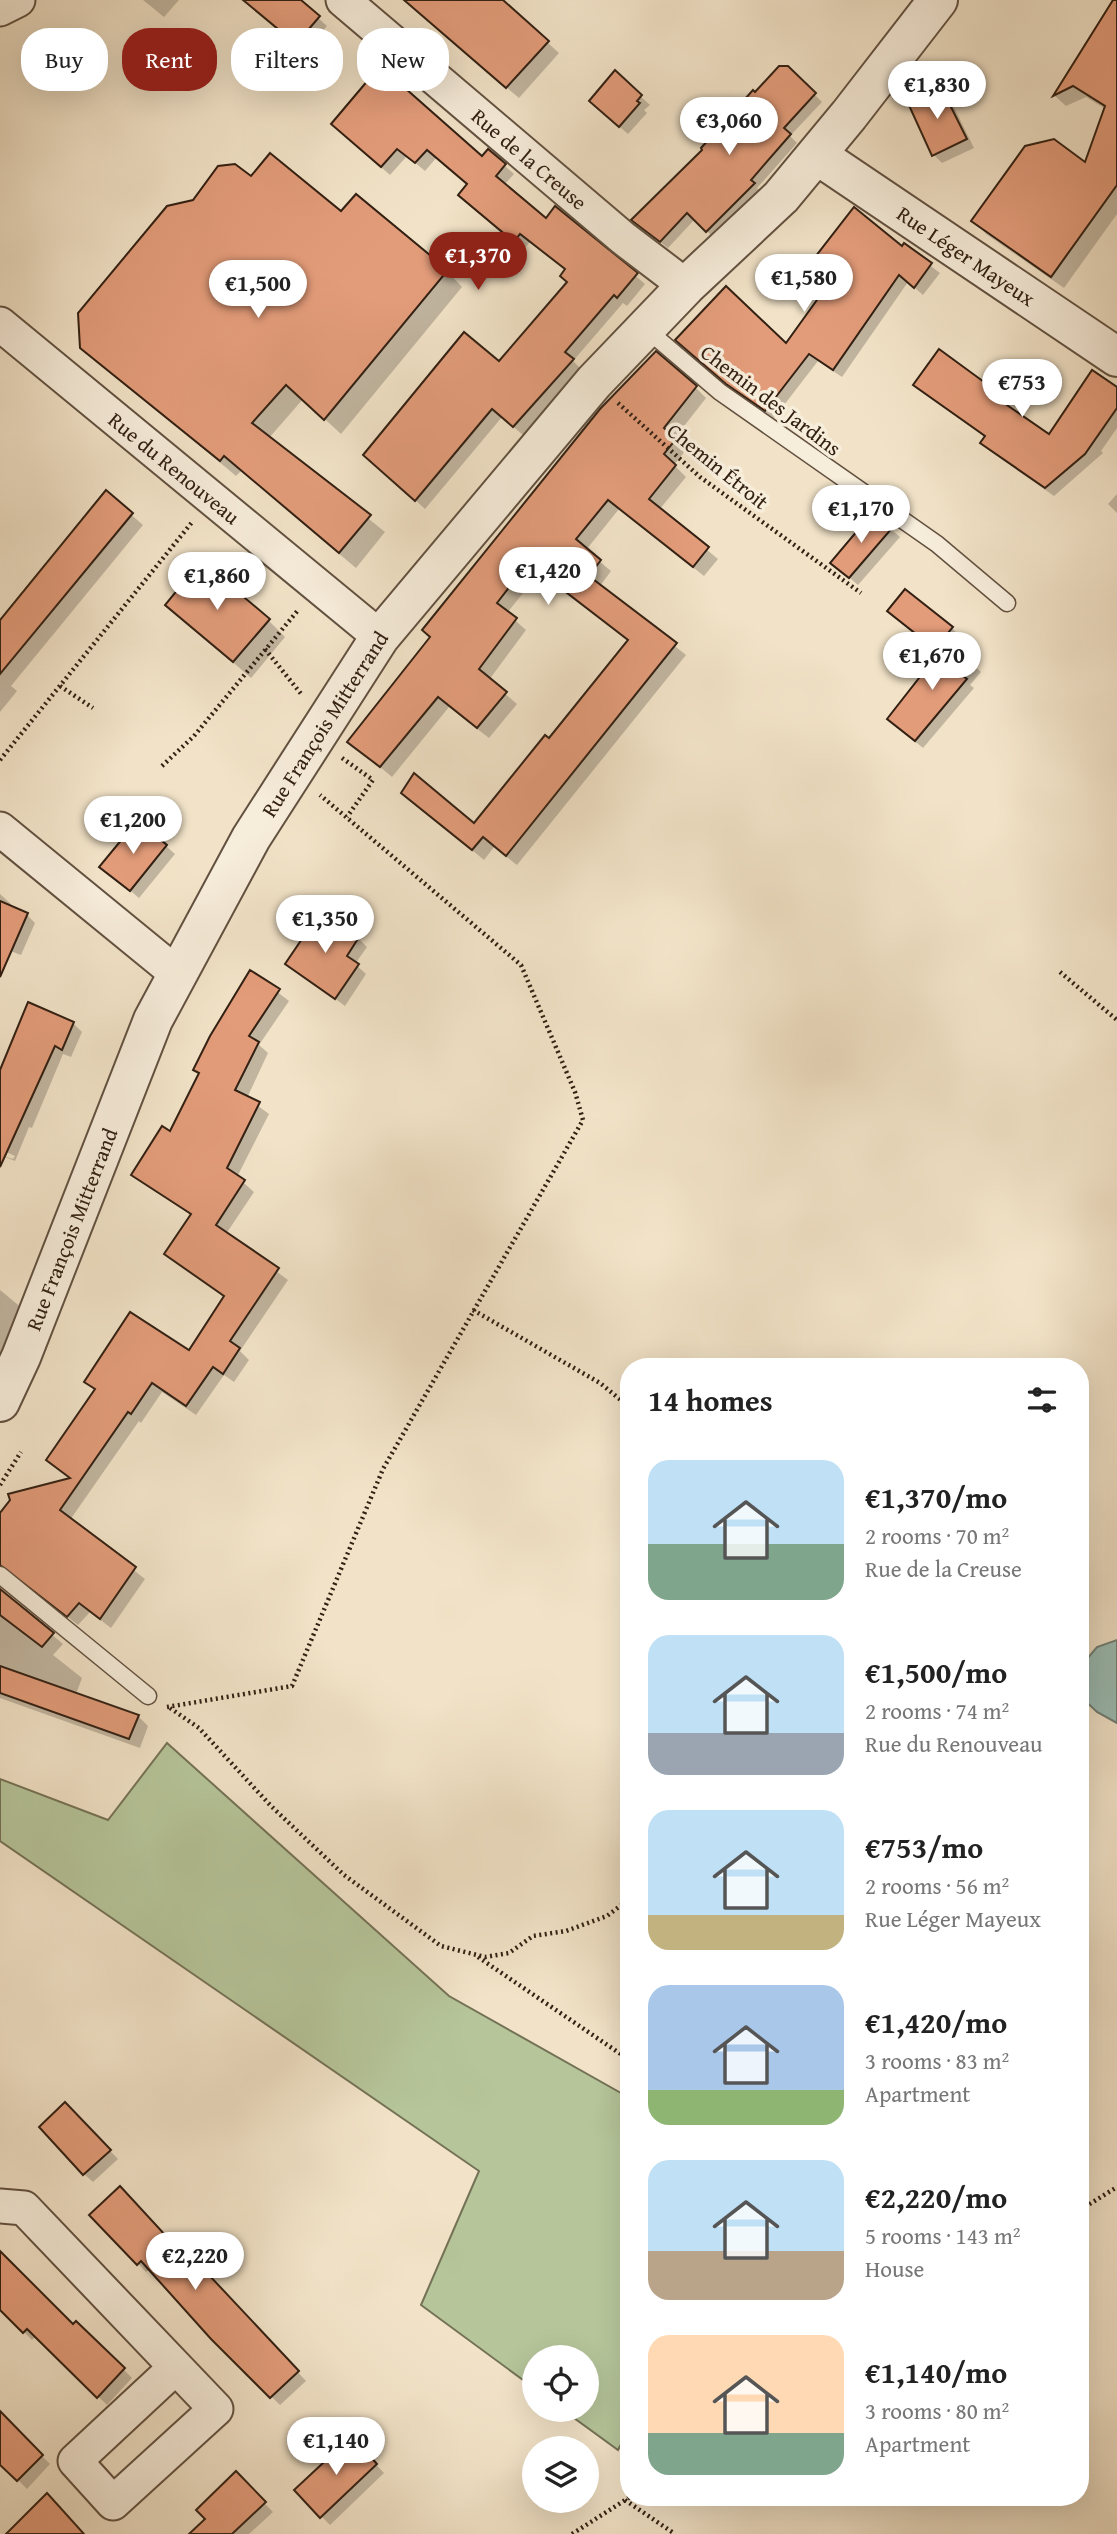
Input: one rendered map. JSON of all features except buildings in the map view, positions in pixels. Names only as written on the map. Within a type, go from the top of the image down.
[{"type":"street","points":[[0,9],[18,0]]},
{"type":"street","name":"Rue de la Creuse","points":[[343,0],[623,238],[686,286]]},
{"type":"street","name":"Rue François Mitterrand","points":[[0,1402],[31,1332],[153,1020],[176,973],[251,838],[380,636],[594,382],[686,286],[780,197],[817,155],[938,0]]},
{"type":"street","name":"Rue Léger Mayeux","points":[[817,155],[1117,357]]},
{"type":"street","name":"Rue du Renouveau","points":[[0,324],[380,636]]},
{"type":"street","points":[[0,828],[176,973]]},
{"type":"street","points":[[0,2206],[24,2208],[176,2367]]},
{"type":"lane","name":"Chemin des Jardins","points":[[645,328],[720,392],[937,544],[1007,603]]},
{"type":"lane","points":[[0,1575],[148,1696]]},
{"type":"path","name":"Chemin Étroit","points":[[594,382],[700,477],[861,593]]},
{"type":"path","points":[[0,760],[211,498]]},
{"type":"path","points":[[162,766],[194,736],[317,584]]},
{"type":"path","points":[[265,649],[311,706],[345,732],[332,751],[373,780],[347,817]]},
{"type":"path","points":[[60,686],[93,708]]},
{"type":"path","points":[[169,1708],[292,1686],[383,1469],[583,1120],[575,1092],[521,965],[294,774]]},
{"type":"path","points":[[1060,972],[1117,1020]]},
{"type":"path","points":[[473,1310],[600,1383],[620,1399]]},
{"type":"path","points":[[0,1485],[21,1452]]},
{"type":"path","points":[[148,1696],[198,1728],[271,1806],[344,1875],[441,1946],[485,1957],[509,1953],[533,1936],[566,1931],[607,1916],[620,1906]]},
{"type":"path","points":[[475,1955],[620,2054]]},
{"type":"path","points":[[1089,2204],[1117,2187]]},
{"type":"path","points":[[572,2534],[620,2504]]},
{"type":"path","points":[[637,2506],[675,2534]]},
{"type":"green space","points":[[167,1743],[449,1996],[620,2092],[618,2450],[580,2422],[599,2422],[599,2345],[522,2345],[522,2379],[421,2305],[479,2171],[0,1841],[0,1779],[108,1820]]},
{"type":"water","points":[[1117,1640],[1117,1723],[1089,1704],[1089,1656],[1097,1647]]}]
